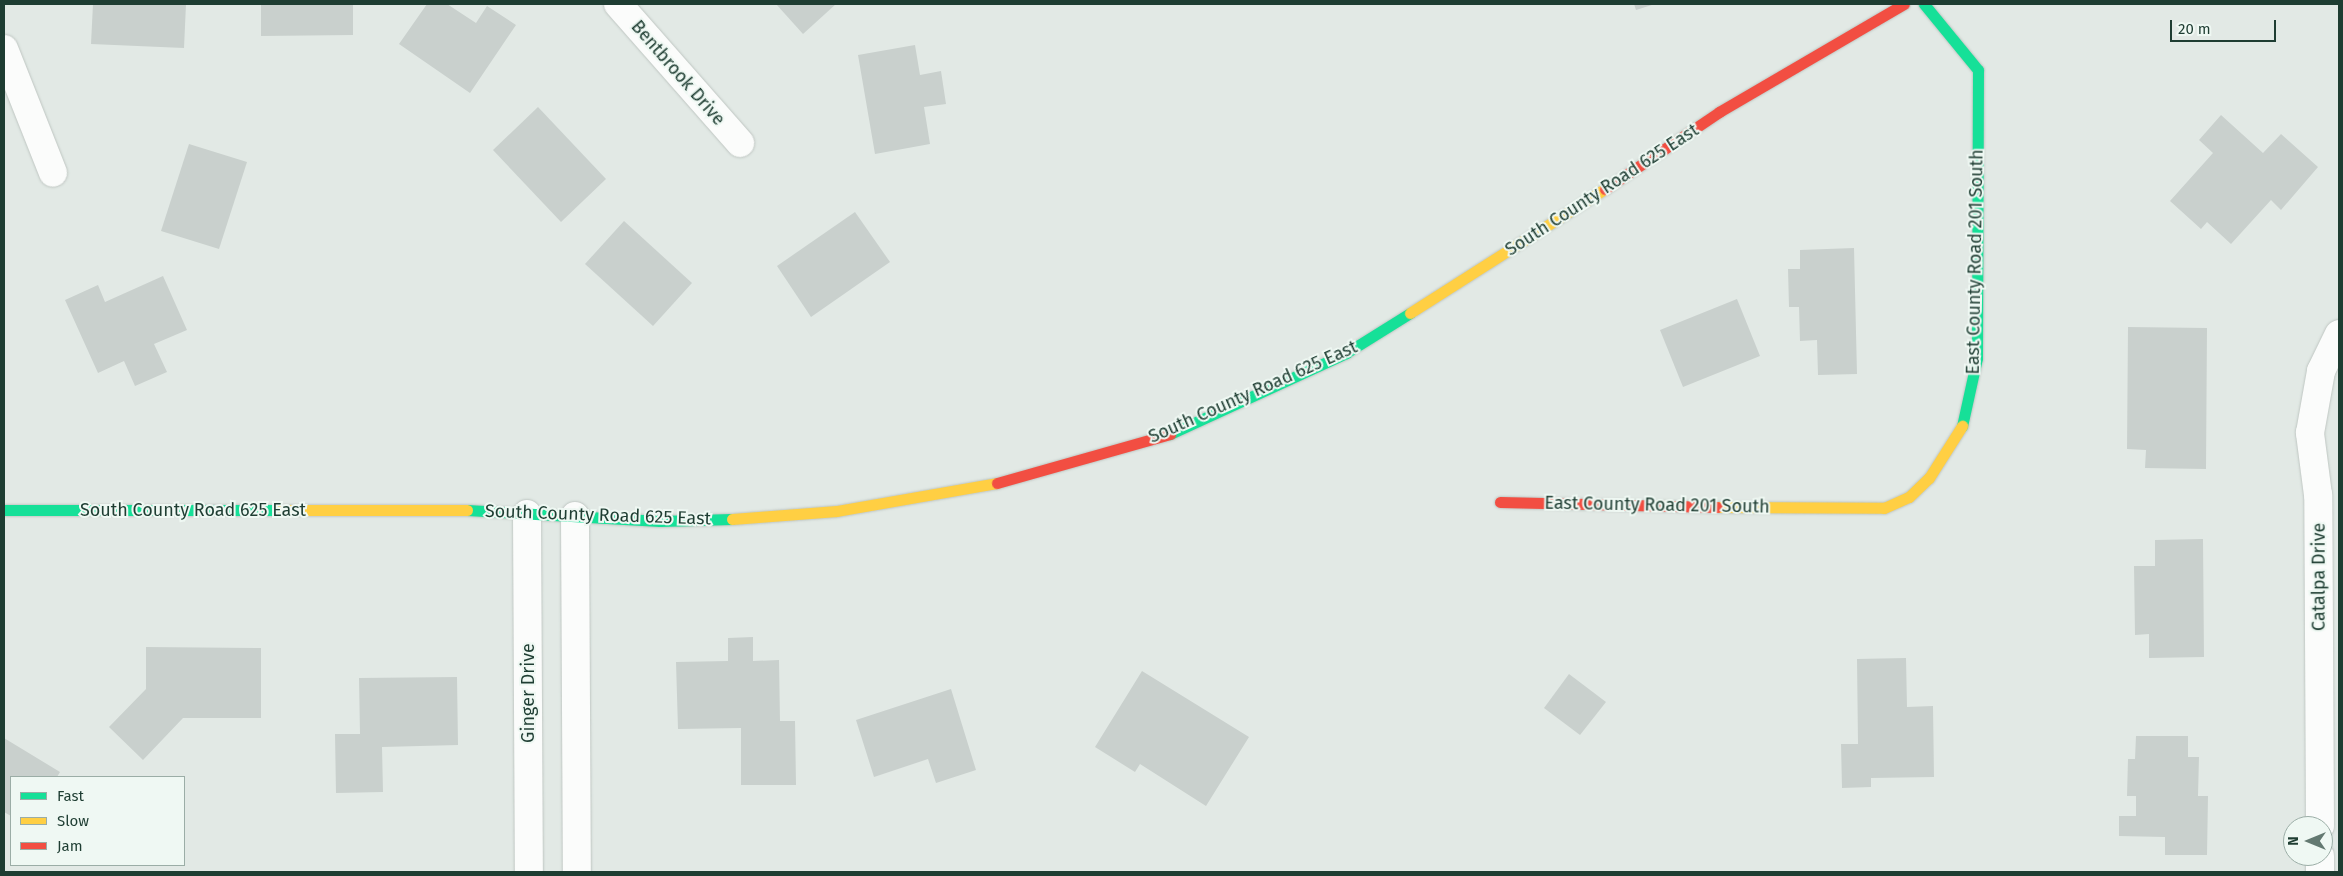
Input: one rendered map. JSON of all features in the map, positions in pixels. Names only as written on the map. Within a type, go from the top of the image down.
[{"type":"street","name":"Bentbrook Drive","points":[[618,4],[740,142]]},
{"type":"street","name":"South County Road 625 East","points":[[4,510],[485,510],[527,514],[660,520],[836,511],[1010,481],[1173,432],[1346,353],[1539,233],[1719,112],[1904,4]]},
{"type":"street","name":"East County Road 201 South","points":[[1500,502],[1859,510],[1884,508],[1908,497],[1929,478],[1951,449],[1968,414],[1977,358],[1978,70],[1924,4]]},
{"type":"street","points":[[4,49],[53,173]]},
{"type":"street","name":"Catalpa Drive","points":[[2320,816],[2318,495],[2310,432],[2321,370],[2339,334]]},
{"type":"street","name":"Ginger Drive","points":[[527,514],[529,872]]},
{"type":"street","points":[[576,516],[577,872]]},
{"type":"building","points":[[93,4],[186,4],[184,48],[91,44]]},
{"type":"building","points":[[261,4],[353,4],[353,35],[261,36]]},
{"type":"building","points":[[427,4],[447,4],[476,23],[487,6],[516,25],[470,93],[399,44]]},
{"type":"building","points":[[776,4],[836,4],[803,34]]},
{"type":"building","points":[[1634,4],[1655,4],[1636,10]]},
{"type":"building","points":[[915,45],[920,75],[941,71],[946,104],[924,107],[930,144],[875,154],[858,55]]},
{"type":"building","points":[[538,107],[606,179],[561,222],[493,150]]},
{"type":"building","points":[[2221,115],[2263,153],[2281,134],[2318,167],[2281,210],[2271,200],[2231,244],[2207,222],[2201,229],[2170,201],[2213,153],[2199,140]]},
{"type":"building","points":[[189,144],[247,162],[219,249],[161,231]]},
{"type":"building","points":[[855,212],[890,262],[811,317],[777,266]]},
{"type":"building","points":[[624,221],[692,283],[653,326],[585,264]]},
{"type":"building","points":[[1854,248],[1857,374],[1818,375],[1817,340],[1800,341],[1799,307],[1789,307],[1788,269],[1800,269],[1800,250]]},
{"type":"building","points":[[163,276],[187,330],[154,344],[167,372],[135,386],[124,361],[98,373],[65,300],[98,285],[105,302]]},
{"type":"building","points":[[1737,299],[1760,356],[1683,387],[1660,330]]},
{"type":"building","points":[[2128,327],[2207,328],[2206,469],[2145,468],[2146,450],[2127,449]]},
{"type":"building","points":[[2203,539],[2204,657],[2149,658],[2149,634],[2135,635],[2134,566],[2155,566],[2155,540]]},
{"type":"building","points":[[753,637],[753,661],[779,660],[780,721],[795,721],[796,785],[741,785],[741,728],[678,729],[676,662],[728,661],[728,638]]},
{"type":"building","points":[[146,647],[261,648],[261,718],[183,718],[143,760],[109,727],[146,689]]},
{"type":"building","points":[[1906,658],[1907,707],[1933,706],[1934,777],[1871,778],[1871,787],[1842,788],[1841,744],[1858,744],[1857,659]]},
{"type":"building","points":[[1142,671],[1249,737],[1206,806],[1140,764],[1135,772],[1095,747]]},
{"type":"building","points":[[1569,674],[1606,702],[1580,735],[1544,708]]},
{"type":"building","points":[[457,677],[458,745],[382,747],[383,792],[336,793],[335,734],[360,734],[359,678]]},
{"type":"building","points":[[951,689],[976,770],[936,783],[928,759],[874,777],[856,720]]},
{"type":"building","points":[[2136,736],[2188,736],[2188,757],[2199,757],[2198,796],[2208,796],[2207,855],[2165,855],[2165,837],[2119,836],[2119,816],[2136,816],[2136,796],[2127,796],[2128,759],[2135,759]]},
{"type":"building","points":[[4,738],[60,772],[58,776],[10,776],[10,815],[4,812]]},
{"type":"traffic: fast","points":[[1924,4],[1978,70],[1977,358],[1962,426]]},
{"type":"traffic: fast","points":[[1170,434],[1346,353],[1410,313]]},
{"type":"traffic: fast","points":[[4,510],[278,510]]},
{"type":"traffic: fast","points":[[467,510],[660,521],[732,519]]},
{"type":"traffic: slow","points":[[1410,313],[1605,189]]},
{"type":"traffic: slow","points":[[1717,507],[1884,508],[1909,497],[1929,478],[1962,426]]},
{"type":"traffic: slow","points":[[732,519],[837,511],[997,483]]},
{"type":"traffic: slow","points":[[278,510],[467,510]]},
{"type":"traffic: jam","points":[[1605,189],[1719,112],[1904,4]]},
{"type":"traffic: jam","points":[[997,483],[1170,434]]},
{"type":"traffic: jam","points":[[1500,502],[1717,507]]}]
